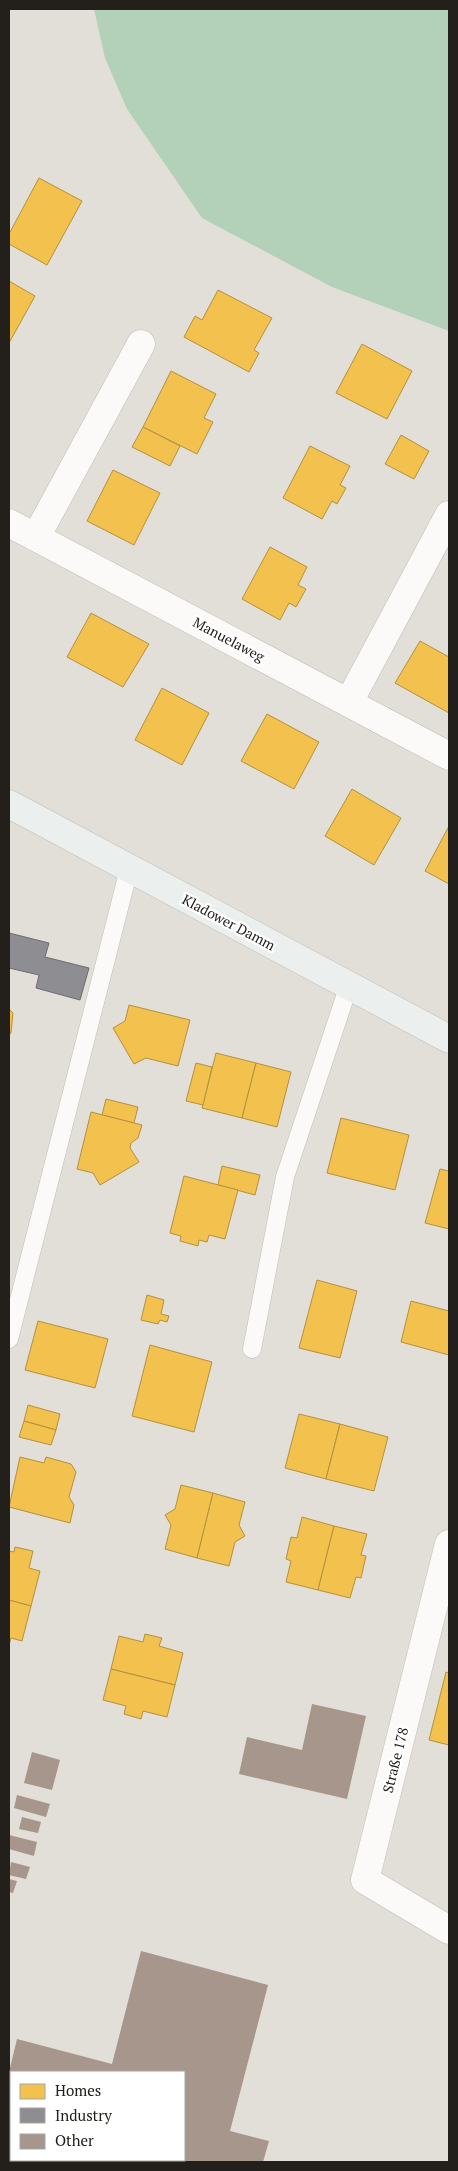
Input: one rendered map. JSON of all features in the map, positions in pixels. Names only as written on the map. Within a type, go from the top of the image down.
[{"type":"main road","name":"Kladower Damm","points":[[9,804],[449,1039]]},
{"type":"street","points":[[36,537],[141,344]]},
{"type":"street","points":[[349,702],[449,515]]},
{"type":"street","name":"Manuelaweg","points":[[9,523],[449,756]]},
{"type":"street","name":"Straße 178","points":[[449,1544],[365,1880],[449,1930]]},
{"type":"lane","points":[[9,1339],[129,868]]},
{"type":"lane","points":[[252,1349],[285,1177],[349,985]]},
{"type":"green space","points":[[94,9],[449,9],[449,331],[332,287],[202,218],[127,109],[105,58]]},
{"type":"building: Homes","points":[[39,178],[82,201],[47,265],[9,244],[9,234]]},
{"type":"building: Homes","points":[[9,281],[35,296],[9,343]]},
{"type":"building: Homes","points":[[218,290],[272,318],[254,350],[259,353],[249,372],[184,337],[195,316],[202,320]]},
{"type":"building: Homes","points":[[362,344],[412,371],[387,419],[336,393]]},
{"type":"building: Homes","points":[[171,371],[216,394],[204,418],[213,422],[197,454],[143,427]]},
{"type":"building: Homes","points":[[143,427],[180,446],[170,466],[132,447]]},
{"type":"building: Homes","points":[[401,435],[429,451],[414,479],[385,464]]},
{"type":"building: Homes","points":[[310,446],[350,466],[340,485],[346,488],[337,504],[332,501],[322,519],[283,498]]},
{"type":"building: Homes","points":[[113,470],[160,493],[134,545],[87,521]]},
{"type":"building: Homes","points":[[270,547],[307,567],[298,585],[306,589],[296,607],[289,603],[280,620],[242,599]]},
{"type":"building: Homes","points":[[91,613],[149,644],[123,687],[67,657]]},
{"type":"building: Homes","points":[[420,641],[449,657],[449,713],[395,683]]},
{"type":"building: Homes","points":[[162,688],[209,713],[182,765],[135,740]]},
{"type":"building: Homes","points":[[267,714],[319,742],[294,789],[241,761]]},
{"type":"building: Homes","points":[[352,789],[401,818],[374,865],[325,836]]},
{"type":"building: Homes","points":[[449,826],[449,884],[425,871]]},
{"type":"building: Homes","points":[[129,1005],[190,1020],[178,1066],[146,1058],[134,1064],[113,1028],[125,1021]]},
{"type":"building: Homes","points":[[9,1009],[13,1013],[11,1033],[9,1035]]},
{"type":"building: Homes","points":[[216,1053],[256,1063],[242,1118],[202,1108]]},
{"type":"building: Homes","points":[[196,1063],[212,1067],[203,1105],[186,1101]]},
{"type":"building: Homes","points":[[256,1063],[291,1072],[277,1127],[242,1118]]},
{"type":"building: Homes","points":[[106,1099],[138,1107],[134,1123],[102,1115]]},
{"type":"building: Homes","points":[[91,1112],[142,1125],[138,1138],[131,1143],[130,1148],[139,1162],[100,1185],[93,1173],[77,1169]]},
{"type":"building: Homes","points":[[341,1118],[409,1135],[395,1190],[327,1173]]},
{"type":"building: Homes","points":[[222,1166],[260,1175],[255,1195],[218,1185]]},
{"type":"building: Homes","points":[[440,1169],[449,1171],[449,1229],[425,1223]]},
{"type":"building: Homes","points":[[184,1176],[238,1190],[225,1239],[209,1235],[207,1242],[199,1240],[198,1246],[180,1241],[181,1236],[170,1233]]},
{"type":"building: Homes","points":[[317,1280],[357,1291],[340,1358],[299,1348]]},
{"type":"building: Homes","points":[[147,1295],[164,1300],[161,1314],[169,1316],[167,1322],[160,1320],[158,1324],[141,1320]]},
{"type":"building: Homes","points":[[411,1301],[449,1311],[449,1355],[401,1342]]},
{"type":"building: Homes","points":[[38,1321],[108,1339],[95,1388],[25,1370]]},
{"type":"building: Homes","points":[[150,1345],[212,1362],[194,1432],[132,1416]]},
{"type":"building: Homes","points":[[28,1405],[60,1414],[56,1430],[24,1421]]},
{"type":"building: Homes","points":[[299,1414],[340,1424],[326,1479],[285,1468]]},
{"type":"building: Homes","points":[[24,1421],[56,1430],[51,1445],[19,1437]]},
{"type":"building: Homes","points":[[340,1424],[388,1437],[374,1491],[326,1479]]},
{"type":"building: Homes","points":[[20,1457],[44,1463],[46,1457],[71,1464],[76,1472],[69,1497],[74,1505],[70,1523],[9,1507]]},
{"type":"building: Homes","points":[[181,1485],[213,1493],[197,1558],[165,1549],[171,1525],[165,1515],[175,1509]]},
{"type":"building: Homes","points":[[213,1493],[245,1502],[239,1525],[245,1536],[235,1542],[229,1566],[197,1558]]},
{"type":"building: Homes","points":[[302,1517],[334,1526],[318,1590],[286,1582],[291,1561],[286,1559],[291,1537],[297,1538]]},
{"type":"building: Homes","points":[[334,1526],[367,1534],[361,1555],[366,1556],[361,1578],[356,1577],[350,1598],[318,1590]]},
{"type":"building: Homes","points":[[15,1547],[33,1551],[29,1568],[40,1571],[31,1606],[9,1600],[9,1551],[14,1552]]},
{"type":"building: Homes","points":[[9,1600],[31,1606],[22,1641],[11,1638],[9,1645]]},
{"type":"building: Homes","points":[[145,1634],[162,1638],[159,1646],[183,1653],[175,1685],[111,1669],[119,1636],[143,1642]]},
{"type":"building: Homes","points":[[111,1669],[175,1685],[167,1717],[143,1711],[141,1719],[124,1714],[126,1706],[103,1700]]},
{"type":"building: Homes","points":[[446,1672],[449,1673],[449,1745],[429,1740]]},
{"type":"building: Industry","points":[[9,933],[49,943],[45,957],[89,968],[80,1000],[36,988],[39,975],[9,968]]},
{"type":"building: Other","points":[[312,1704],[366,1716],[347,1799],[239,1774],[247,1737],[302,1750]]},
{"type":"building: Other","points":[[32,1752],[60,1760],[52,1790],[24,1783]]},
{"type":"building: Other","points":[[17,1795],[50,1804],[46,1817],[14,1808]]},
{"type":"building: Other","points":[[22,1817],[41,1822],[38,1833],[19,1829]]},
{"type":"building: Other","points":[[9,1835],[37,1842],[34,1856],[9,1849]]},
{"type":"building: Other","points":[[11,1862],[30,1867],[26,1879],[9,1875]]},
{"type":"building: Other","points":[[9,1879],[17,1881],[13,1893],[9,1892]]},
{"type":"building: Other","points":[[141,1951],[268,1985],[230,2131],[269,2141],[263,2162],[9,2162],[9,2072],[17,2039],[112,2064]]}]
